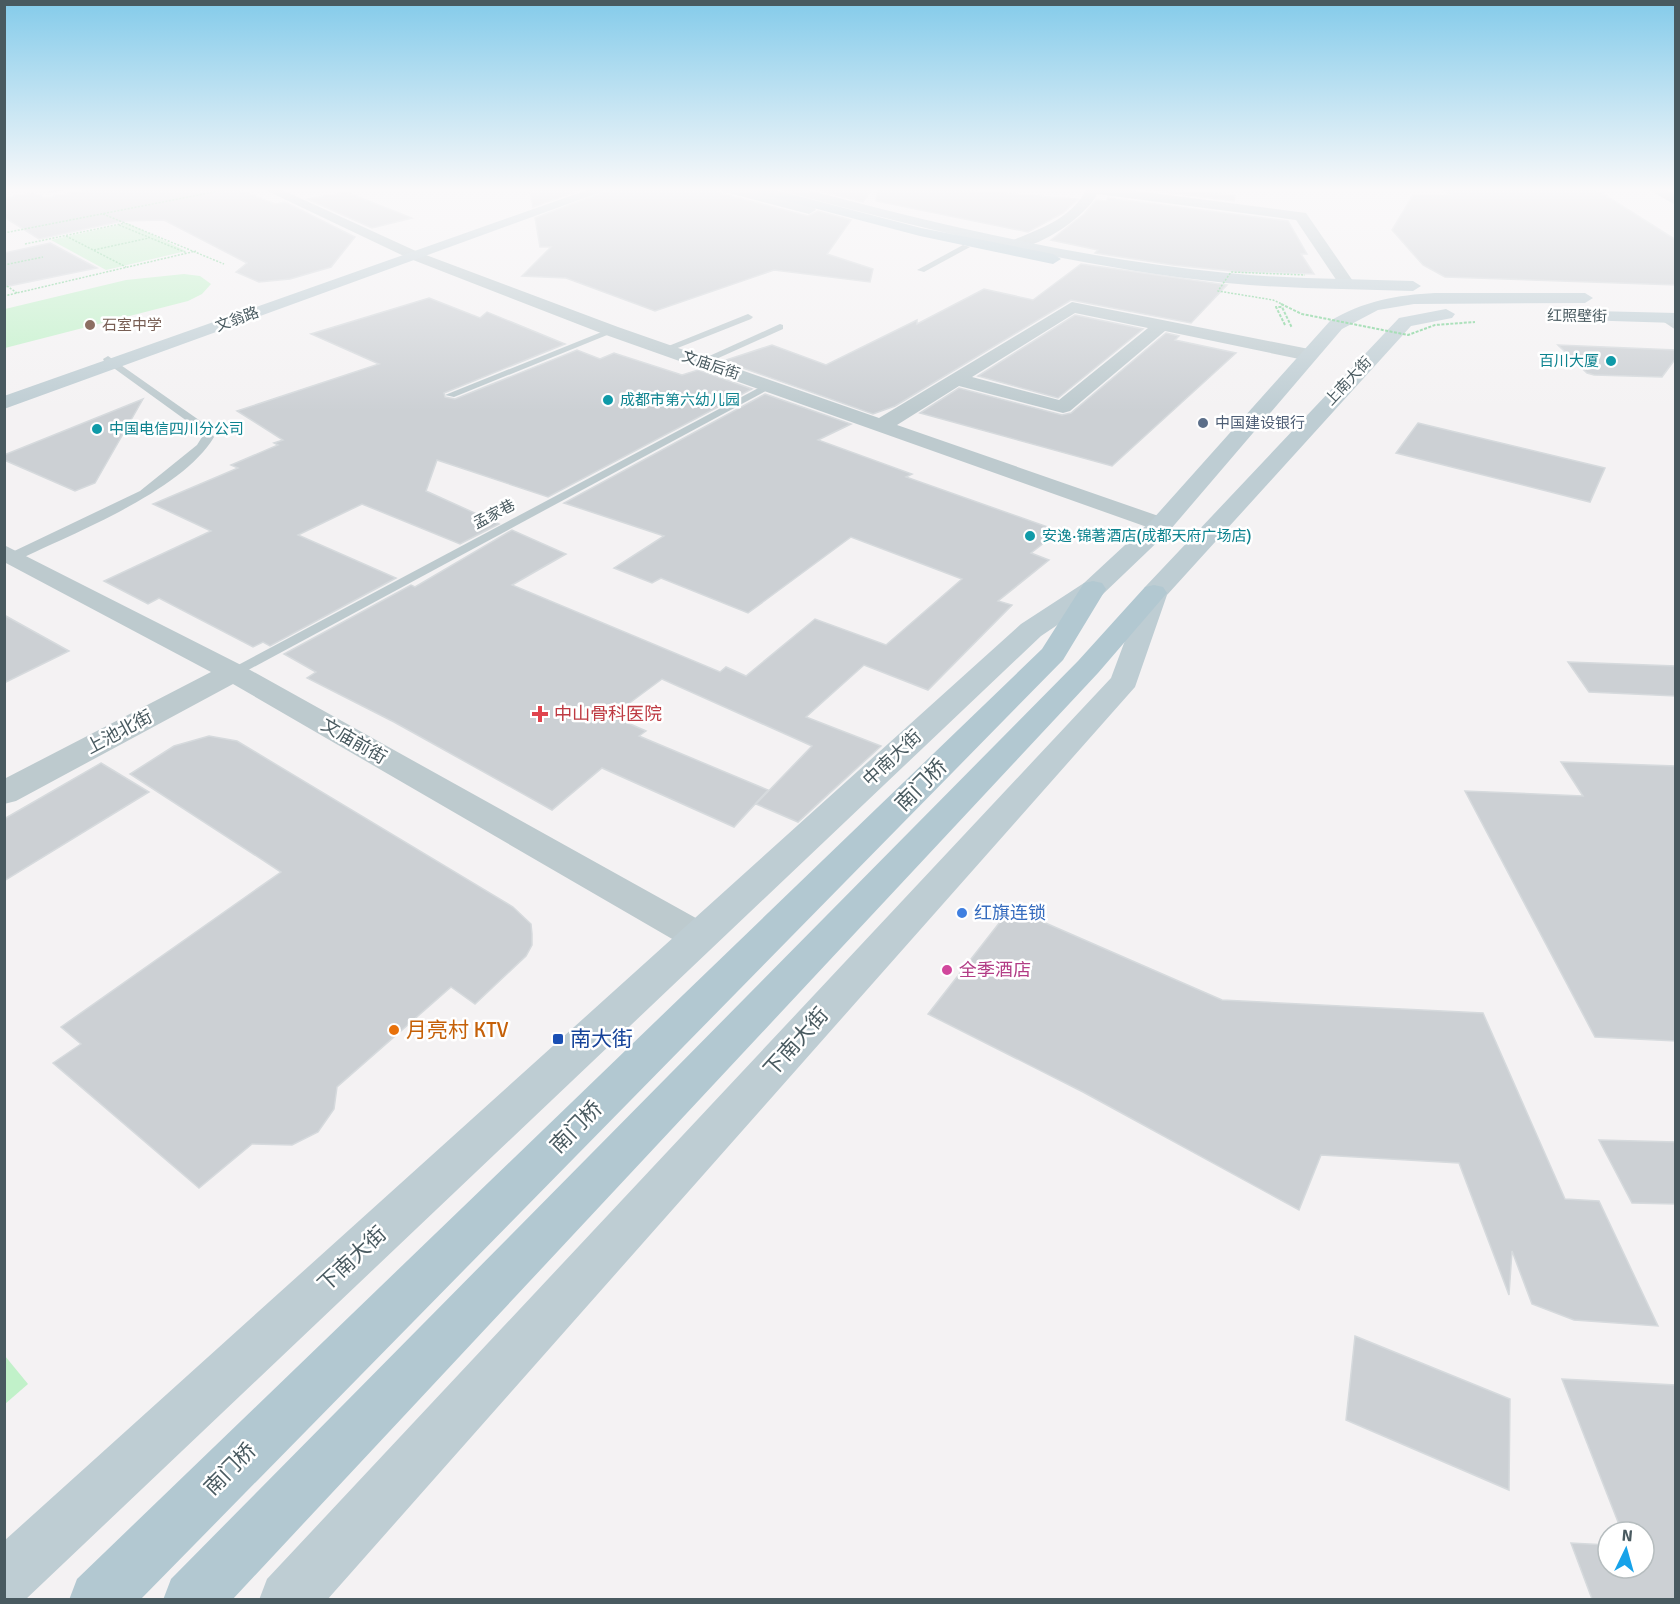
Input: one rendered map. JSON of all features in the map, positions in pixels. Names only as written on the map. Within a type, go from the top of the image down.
[{"type":"main road","name":"文翁路","points":[[4,403],[112,361],[386,263]]},
{"type":"main road","points":[[1077,263],[1298,298]]},
{"type":"main road","name":"红照壁街","points":[[1132,263],[1225,278],[1426,286],[1591,298],[1421,299],[1389,303],[1326,319]]},
{"type":"main road","name":"上南大街","points":[[1154,593],[1192,549],[1404,322],[1440,314],[1477,317]]},
{"type":"main road","name":"红照壁街","points":[[1477,317],[1672,321]]},
{"type":"main road","points":[[1161,525],[1309,355],[1326,319]]},
{"type":"main road","name":"文翁路","points":[[4,396],[112,361]]},
{"type":"main road","name":"中南大街","points":[[699,937],[1031,630],[1094,589],[1161,525]]},
{"type":"main road","name":"中南大街","points":[[1070,661],[1094,589]]},
{"type":"main road","points":[[1070,661],[1154,593]]},
{"type":"main road","name":"下南大街","points":[[288,1599],[1125,681],[1154,593]]},
{"type":"main road","name":"南门桥","points":[[98,1599],[1070,661]]},
{"type":"main road","name":"南门桥","points":[[192,1599],[1070,661]]},
{"type":"main road","name":"下南大街","points":[[4,1580],[699,937]]},
{"type":"street","name":"文庙后街","points":[[434,263],[612,331],[1161,525]]},
{"type":"street","points":[[1333,263],[1347,284]]},
{"type":"street","points":[[882,425],[1072,307],[1309,355]]},
{"type":"street","points":[[957,379],[1063,407],[1162,325]]},
{"type":"street","name":"文庙前街","points":[[9,555],[233,672],[699,937]]},
{"type":"street","name":"上池北街","points":[[4,793],[233,672]]},
{"type":"lane","points":[[921,270],[935,263]]},
{"type":"lane","points":[[666,350],[748,317]]},
{"type":"lane","points":[[701,362],[780,327]]},
{"type":"lane","points":[[450,395],[612,331]]},
{"type":"lane","points":[[9,555],[144,494],[202,447],[208,437],[202,427],[112,361]]},
{"type":"lane","name":"孟家巷","points":[[233,672],[770,386]]},
{"type":"path","points":[[23,263],[27,266]]},
{"type":"path","points":[[118,263],[127,268]]},
{"type":"path","points":[[4,296],[148,263]]},
{"type":"path","points":[[1305,275],[1231,272],[1218,291],[1274,300],[1302,314],[1408,335],[1435,325],[1477,317]]},
{"type":"path","points":[[4,284],[18,293]]},
{"type":"path","points":[[1282,307],[1292,328],[1302,330]]},
{"type":"path","points":[[1308,323],[1326,319]]},
{"type":"green space","points":[[93,263],[136,263],[106,270]]},
{"type":"green space","points":[[184,274],[200,276],[211,284],[202,294],[188,301],[5,348],[5,309],[126,280]]},
{"type":"green space","points":[[5,1356],[28,1384],[4,1404]]},
{"type":"building","points":[[4,263],[87,263],[97,268],[4,287]]},
{"type":"building","points":[[247,263],[334,263],[331,267],[290,279],[259,282],[236,272]]},
{"type":"building","points":[[535,263],[854,263],[873,269],[870,282],[774,270],[655,311],[566,278],[522,276]]},
{"type":"building","points":[[1159,263],[1307,263],[1314,274],[1240,272]]},
{"type":"building","points":[[1421,263],[1676,263],[1676,285],[1445,277]]},
{"type":"building","points":[[1081,264],[1227,285],[1191,323],[1071,300],[895,406],[873,414],[723,361],[772,345],[826,365],[917,320],[917,324],[984,289],[1033,300]]},
{"type":"building","points":[[429,298],[480,318],[487,312],[565,344],[444,393],[445,397],[455,399],[577,350],[600,359],[614,353],[682,375],[698,370],[752,389],[548,497],[437,460],[426,491],[499,524],[460,544],[362,504],[298,535],[396,578],[270,646],[263,642],[253,647],[159,598],[148,604],[104,581],[211,531],[153,504],[238,468],[231,465],[278,445],[274,443],[283,440],[237,411],[379,364],[311,334]]},
{"type":"building","points":[[1075,315],[1143,329],[1058,398],[978,376]]},
{"type":"building","points":[[1166,333],[1179,336],[1175,340],[1236,353],[1112,466],[920,413],[959,388],[1062,415],[1071,413]]},
{"type":"building","name":"百川大厦","points":[[1558,345],[1676,350],[1676,358],[1662,377],[1594,375],[1587,373]]},
{"type":"building","points":[[765,394],[851,424],[818,440],[912,474],[906,477],[1059,531],[1031,553],[1049,560],[998,601],[1012,605],[928,690],[864,665],[806,717],[881,746],[798,822],[756,804],[812,746],[662,679],[612,716],[646,731],[639,736],[768,790],[734,827],[602,768],[552,810],[394,722],[307,678],[316,672],[284,654],[411,585],[415,587],[512,530],[566,554],[512,585],[720,672],[726,667],[746,676],[815,619],[886,645],[962,579],[851,537],[748,613],[661,578],[652,583],[614,568],[664,536],[564,503]]},
{"type":"building","name":"中国电信四川分公司","points":[[143,399],[95,483],[75,491],[4,460],[4,455]]},
{"type":"building","points":[[1418,423],[1605,468],[1590,502],[1396,453]]},
{"type":"building","points":[[4,615],[69,651],[4,683]]},
{"type":"building","points":[[1568,662],[1676,666],[1676,696],[1589,692]]},
{"type":"building","points":[[209,736],[237,741],[513,907],[531,924],[532,945],[526,956],[475,1004],[451,987],[337,1087],[334,1109],[318,1132],[292,1145],[252,1144],[199,1188],[53,1063],[81,1044],[61,1027],[281,872],[130,774],[174,746]]},
{"type":"building","points":[[1561,762],[1676,766],[1676,1041],[1595,1037],[1465,791],[1583,796]]},
{"type":"building","points":[[101,763],[149,792],[4,881],[4,819]]},
{"type":"building","points":[[1011,908],[1222,1000],[1483,1013],[1565,1199],[1599,1201],[1658,1326],[1574,1320],[1532,1304],[1512,1251],[1509,1295],[1459,1163],[1321,1155],[1299,1210],[1083,1092],[928,1014]]},
{"type":"building","points":[[1599,1140],[1676,1142],[1676,1204],[1632,1203]]},
{"type":"building","points":[[1355,1336],[1510,1399],[1509,1490],[1346,1420]]},
{"type":"building","points":[[1562,1379],[1676,1385],[1676,1599],[1592,1599],[1571,1543],[1596,1544],[1596,1580],[1656,1580],[1656,1520],[1617,1520]]},
{"type":"place","name":"石室中学","points":[[90,325]]},
{"type":"place","name":"百川大厦","points":[[1611,361]]},
{"type":"place","name":"成都市第六幼儿园","points":[[608,400]]},
{"type":"place","name":"中国建设银行","points":[[1203,423]]},
{"type":"place","name":"中国电信四川分公司","points":[[97,429]]},
{"type":"place","name":"安逸·锦著酒店(成都天府广场店)","points":[[1030,536]]},
{"type":"place","name":"中山骨科医院","points":[[540,714]]},
{"type":"place","name":"红旗连锁","points":[[962,913]]},
{"type":"place","name":"全季酒店","points":[[947,970]]},
{"type":"place","name":"月亮村 KTV","points":[[394,1030]]},
{"type":"place","name":"南大街","points":[[558,1039]]}]
